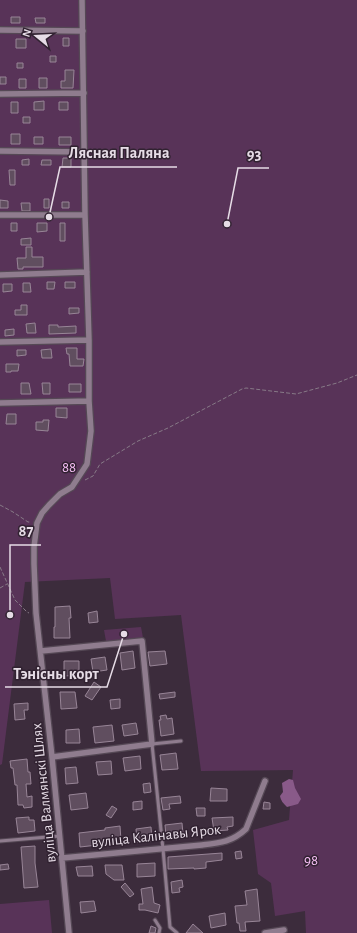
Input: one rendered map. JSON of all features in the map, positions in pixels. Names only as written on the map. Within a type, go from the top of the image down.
[{"type":"street","points":[[38,523],[42,513],[49,505],[60,494],[72,488],[87,464],[91,431],[89,401],[82,0]]},
{"type":"street","points":[[0,30],[83,31]]},
{"type":"street","points":[[0,94],[84,93]]},
{"type":"street","points":[[0,151],[85,152]]},
{"type":"street","points":[[0,215],[86,214]]},
{"type":"street","points":[[0,275],[87,272]]},
{"type":"street","points":[[0,342],[89,340]]},
{"type":"street","points":[[0,403],[89,401]]},
{"type":"street","name":"вуліца Валмянскі Шлях","points":[[38,523],[34,547],[36,613],[69,933]]},
{"type":"street","points":[[41,651],[142,641],[152,744],[52,757]]},
{"type":"street","name":"вуліца Калінавы Ярок","points":[[62,858],[163,849],[228,841],[246,829],[264,781]]},
{"type":"street","points":[[265,933],[284,930]]},
{"type":"lane","points":[[177,933],[170,927],[152,744],[181,741]]},
{"type":"lane","points":[[0,841],[60,836]]},
{"type":"lane","points":[[155,920],[160,928],[159,933]]},
{"type":"path","points":[[84,480],[93,476],[100,464],[138,440],[168,428],[246,388],[296,394],[337,383],[357,375]]},
{"type":"path","points":[[0,505],[28,522],[38,523]]},
{"type":"path","points":[[0,567],[15,600],[27,612],[36,613]]},
{"type":"path","points":[[0,588],[7,583]]},
{"type":"green space","points":[[0,0],[357,0],[357,933],[306,933],[305,911],[275,916],[271,883],[258,874],[253,830],[289,820],[293,770],[201,771],[181,615],[115,619],[110,578],[25,582],[2,764],[0,765]]},
{"type":"green space","points":[[141,627],[143,638],[106,641],[104,630]]},
{"type":"green space","points":[[49,900],[52,933],[0,933],[0,904]]},
{"type":"shaded area","points":[[289,779],[293,780],[295,788],[301,799],[298,804],[287,807],[282,802],[280,796],[283,792],[282,783]]},
{"type":"building","points":[[11,17],[20,17],[20,23],[11,23]]},
{"type":"building","points":[[35,18],[45,18],[45,23],[36,23]]},
{"type":"building","points":[[63,38],[69,38],[69,46],[63,46]]},
{"type":"building","points":[[16,39],[26,39],[26,48],[16,48]]},
{"type":"building","points":[[50,56],[56,56],[56,62],[50,62]]},
{"type":"building","points":[[17,63],[23,63],[23,68],[17,68]]},
{"type":"building","points":[[65,70],[74,70],[73,88],[61,88],[61,81],[65,81]]},
{"type":"building","points":[[0,77],[6,77],[6,84],[0,84]]},
{"type":"building","points":[[39,78],[47,78],[47,88],[39,88]]},
{"type":"building","points":[[19,79],[26,79],[26,88],[19,88]]},
{"type":"building","points":[[44,101],[44,110],[34,110],[34,102]]},
{"type":"building","points":[[11,102],[18,102],[18,113],[11,113]]},
{"type":"building","points":[[59,102],[68,102],[68,110],[59,110]]},
{"type":"building","points":[[23,117],[30,117],[30,123],[23,123]]},
{"type":"building","points":[[11,134],[20,134],[20,144],[11,144]]},
{"type":"building","points":[[34,137],[43,137],[43,144],[34,144]]},
{"type":"building","points":[[59,137],[71,137],[71,145],[59,145]]},
{"type":"building","points":[[63,158],[71,158],[71,167],[62,167]]},
{"type":"building","points":[[29,159],[29,165],[22,165],[22,160]]},
{"type":"building","points":[[42,160],[51,160],[51,165],[41,165]]},
{"type":"building","points":[[9,170],[15,170],[15,185],[10,185]]},
{"type":"building","points":[[44,199],[49,199],[49,208],[44,208]]},
{"type":"building","points":[[0,200],[8,201],[8,208],[0,208]]},
{"type":"building","points":[[62,202],[69,202],[69,208],[62,208]]},
{"type":"building","points":[[21,203],[30,203],[30,211],[22,211]]},
{"type":"building","points":[[11,223],[17,223],[17,231],[11,231]]},
{"type":"building","points":[[37,223],[47,223],[47,231],[37,232]]},
{"type":"building","points":[[60,223],[65,223],[65,241],[60,241]]},
{"type":"building","points":[[31,238],[31,245],[21,245],[21,239]]},
{"type":"building","points":[[26,247],[32,247],[32,257],[43,257],[43,267],[23,267],[23,269],[18,269],[17,258],[26,258]]},
{"type":"building","points":[[47,282],[55,282],[54,289],[47,289]]},
{"type":"building","points":[[65,282],[75,282],[75,288],[65,288]]},
{"type":"building","points":[[23,283],[30,283],[31,292],[23,292]]},
{"type":"building","points":[[3,284],[12,284],[12,291],[3,292]]},
{"type":"building","points":[[21,305],[27,305],[27,315],[15,315],[15,310],[21,310]]},
{"type":"building","points":[[69,308],[79,308],[79,313],[69,314]]},
{"type":"building","points":[[35,323],[36,333],[27,333],[26,324]]},
{"type":"building","points":[[49,325],[58,325],[58,327],[76,326],[76,333],[49,334]]},
{"type":"building","points":[[14,329],[14,335],[5,336],[5,330]]},
{"type":"building","points":[[66,348],[77,348],[77,359],[84,359],[83,366],[70,366],[69,354],[67,354]]},
{"type":"building","points":[[51,349],[52,358],[42,358],[41,350]]},
{"type":"building","points":[[17,350],[26,350],[26,355],[17,356]]},
{"type":"building","points":[[6,364],[19,364],[18,371],[6,372]]},
{"type":"building","points":[[21,383],[29,383],[31,394],[21,394]]},
{"type":"building","points":[[42,383],[50,383],[50,394],[43,394]]},
{"type":"building","points":[[69,384],[81,384],[81,392],[69,392]]},
{"type":"building","points":[[56,408],[67,408],[67,418],[56,417]]},
{"type":"building","points":[[7,414],[16,414],[16,424],[6,424]]},
{"type":"building","points":[[43,420],[49,420],[48,431],[36,430],[36,422],[43,422]]},
{"type":"building","points":[[70,606],[70,638],[54,638],[55,607]]},
{"type":"building","points":[[97,611],[98,622],[89,623],[88,613]]},
{"type":"building","points":[[133,651],[135,668],[122,670],[120,653]]},
{"type":"building","points":[[165,651],[167,664],[150,666],[148,652]]},
{"type":"building","points":[[105,657],[107,670],[93,672],[91,659]]},
{"type":"building","points":[[64,661],[79,661],[79,672],[84,675],[64,676]]},
{"type":"building","points":[[94,682],[101,687],[92,700],[85,696]]},
{"type":"building","points":[[60,692],[75,692],[77,708],[61,709]]},
{"type":"building","points":[[175,692],[175,697],[160,699],[159,694]]},
{"type":"building","points":[[120,699],[120,708],[111,709],[110,700]]},
{"type":"building","points":[[28,703],[28,710],[24,710],[25,719],[15,720],[14,704]]},
{"type":"building","points":[[166,715],[167,719],[172,718],[174,734],[161,736],[159,720],[161,720],[160,716]]},
{"type":"building","points":[[136,723],[138,734],[124,736],[122,725]]},
{"type":"building","points":[[112,725],[114,741],[95,743],[93,727]]},
{"type":"building","points":[[79,729],[80,743],[66,743],[66,730]]},
{"type":"building","points":[[176,753],[178,769],[162,770],[160,755]]},
{"type":"building","points":[[140,756],[141,769],[125,771],[123,758]]},
{"type":"building","points":[[27,759],[31,784],[26,784],[27,797],[32,796],[32,807],[24,808],[23,805],[18,805],[17,785],[15,785],[13,768],[11,768],[10,761]]},
{"type":"building","points":[[111,761],[112,774],[98,775],[96,762]]},
{"type":"building","points":[[76,767],[78,783],[66,784],[65,768]]},
{"type":"building","points":[[150,783],[151,792],[144,793],[143,784]]},
{"type":"building","points":[[211,788],[227,789],[227,801],[210,801]]},
{"type":"building","points":[[86,793],[88,808],[71,810],[69,795]]},
{"type":"building","points":[[180,796],[181,803],[169,804],[170,809],[163,810],[161,798]]},
{"type":"building","points":[[142,801],[142,809],[133,810],[133,802]]},
{"type":"building","points":[[264,802],[270,803],[270,809],[263,809]]},
{"type":"building","points":[[112,806],[117,809],[111,818],[106,815]]},
{"type":"building","points":[[196,808],[205,808],[205,816],[197,816]]},
{"type":"building","points":[[29,817],[29,820],[34,820],[35,831],[18,833],[16,818]]},
{"type":"building","points":[[233,817],[233,826],[227,827],[228,830],[214,831],[212,818]]},
{"type":"building","points":[[182,823],[183,834],[166,836],[165,825]]},
{"type":"building","points":[[120,826],[121,841],[98,843],[98,845],[80,847],[79,833],[105,830],[105,828]]},
{"type":"building","points":[[151,827],[152,841],[137,842],[136,829]]},
{"type":"building","points":[[35,846],[35,863],[38,887],[24,888],[21,847]]},
{"type":"building","points":[[241,851],[242,858],[236,859],[235,852]]},
{"type":"building","points":[[222,853],[222,860],[206,862],[206,868],[168,869],[168,857]]},
{"type":"building","points":[[155,863],[155,876],[137,877],[137,864]]},
{"type":"building","points":[[8,864],[9,869],[0,870],[0,865]]},
{"type":"building","points":[[105,865],[122,865],[124,880],[114,880],[106,874]]},
{"type":"building","points":[[92,866],[93,876],[78,876],[76,867]]},
{"type":"building","points":[[182,880],[183,887],[179,888],[180,892],[172,893],[171,882]]},
{"type":"building","points":[[125,883],[134,894],[130,897],[121,887]]},
{"type":"building","points":[[152,887],[154,903],[160,905],[158,913],[139,910],[139,904],[143,904],[141,889]]},
{"type":"building","points":[[257,889],[260,921],[245,922],[246,931],[240,931],[239,923],[237,923],[235,906],[247,905],[245,891]]},
{"type":"building","points":[[94,901],[96,911],[81,913],[80,902]]},
{"type":"building","points":[[225,913],[226,925],[211,928],[209,916]]},
{"type":"building","points":[[193,924],[203,933],[186,933]]},
{"type":"building","points":[[151,926],[156,928],[155,933],[149,933]]},
{"type":"place","name":"Лясная Паляна","points":[[49,217]]},
{"type":"place","name":"93","points":[[227,224]]},
{"type":"place","name":"87","points":[[10,615]]},
{"type":"place","name":"Тэнісны корт","points":[[124,634]]},
{"type":"park label","name":"88","points":[[69,467]]},
{"type":"park label","name":"98","points":[[311,860]]}]
